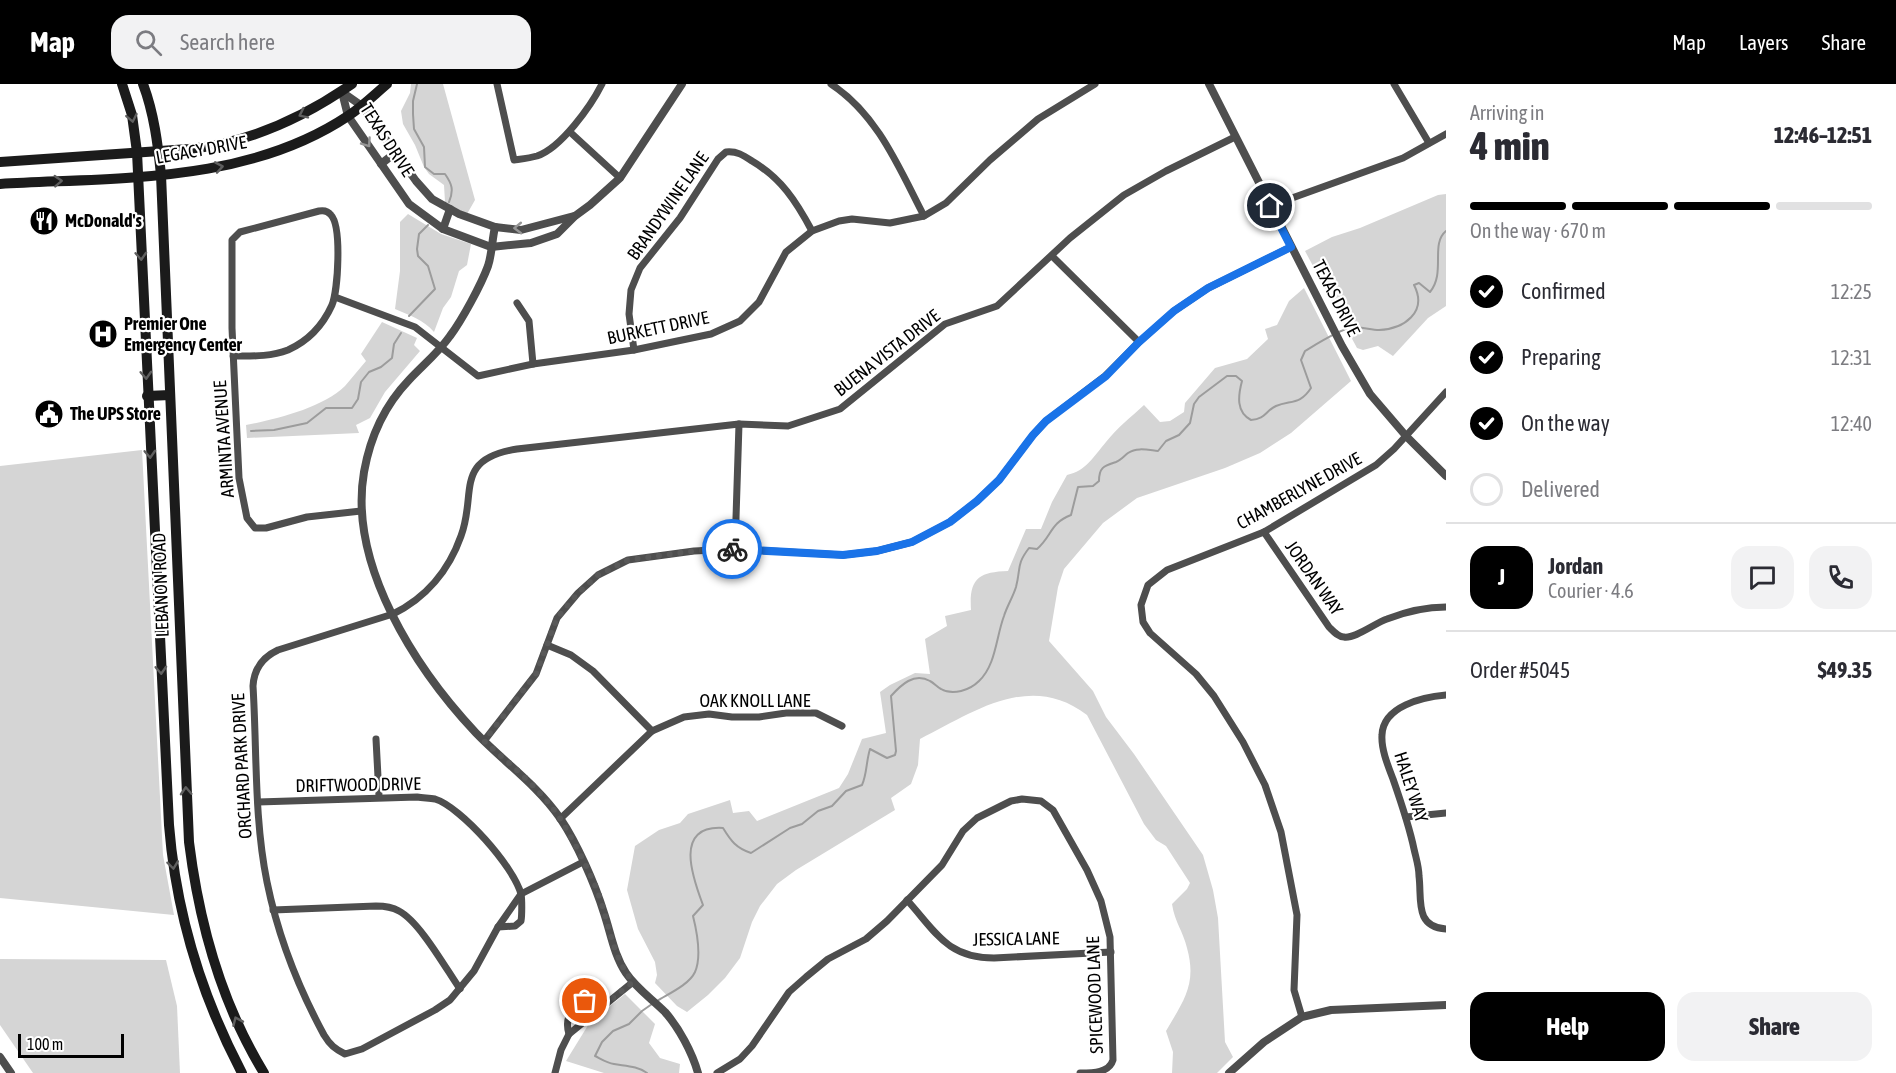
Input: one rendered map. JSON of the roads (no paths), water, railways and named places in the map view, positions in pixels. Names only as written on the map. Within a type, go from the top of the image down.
[{"type":"main road","name":"LEBANON ROAD","points":[[122,84],[132,115],[137,152],[147,396],[173,870],[194,960],[225,1041],[242,1073]]},
{"type":"main road","name":"LEBANON ROAD","points":[[143,84],[148,97],[159,151],[161,175],[186,786],[193,870],[204,926],[222,985],[245,1039],[264,1073]]},
{"type":"main road","name":"LEGACY DRIVE","points":[[0,162],[201,147],[259,134],[324,104],[352,84]]},
{"type":"main road","name":"LEGACY DRIVE","points":[[0,184],[138,177],[224,167],[258,158],[304,140],[348,116],[387,84]]},
{"type":"main road","points":[[147,396],[170,394]]},
{"type":"street","points":[[497,84],[514,160],[539,156],[570,132],[597,95],[602,84]]},
{"type":"street","name":"TEXAS DRIVE","points":[[342,92],[348,116],[409,204],[443,229],[490,247],[531,243],[557,234],[575,216],[590,206],[620,178],[682,84]]},
{"type":"street","name":"BURKETT DRIVE","points":[[335,297],[408,324],[478,376],[533,364],[634,350],[711,334],[740,321],[759,302],[786,252],[812,231],[838,220],[852,219],[890,223],[924,216],[946,203],[990,160],[1038,119],[1095,84]]},
{"type":"street","name":"TEXAS DRIVE","points":[[1209,84],[1342,346],[1370,394],[1406,436],[1446,476]]},
{"type":"street","points":[[1394,84],[1429,143]]},
{"type":"street","points":[[836,85],[871,120],[893,156],[924,216]]},
{"type":"street","name":"TEXAS DRIVE","points":[[342,92],[362,106],[416,181],[429,195],[450,209],[495,227],[521,230],[575,216]]},
{"type":"street","points":[[570,132],[620,178]]},
{"type":"street","points":[[1270,206],[1403,158],[1446,134]]},
{"type":"street","name":"BUENA VISTA DRIVE","points":[[475,472],[487,459],[509,451],[739,424],[788,426],[840,409],[910,350],[945,324],[997,306],[1087,223],[1124,195],[1166,171],[1235,137]]},
{"type":"street","name":"BRANDYWINE LANE","points":[[634,350],[629,314],[631,290],[640,268],[680,218],[718,159],[726,152],[735,151],[772,174],[797,204],[812,231]]},
{"type":"street","points":[[381,164],[395,153]]},
{"type":"street","points":[[414,208],[423,205],[429,195]]},
{"type":"street","points":[[443,229],[450,209]]},
{"type":"street","name":"ARMINTA AVENUE","points":[[335,297],[338,275],[335,225],[332,216],[327,211],[319,211],[248,230],[233,237],[231,255],[233,356],[240,485],[247,518],[255,528],[261,528],[307,518],[361,511]]},
{"type":"street","points":[[495,227],[488,266],[464,315],[441,348],[401,389],[383,416],[373,438],[365,465],[361,511],[368,552],[393,614],[411,648],[436,686],[484,741],[514,767],[560,819],[595,885],[616,953],[626,974],[666,1014],[693,1057],[698,1073]]},
{"type":"street","points":[[484,741],[536,674],[557,618],[578,593],[598,575],[628,560],[694,551],[735,549],[843,555],[877,551],[912,542],[950,522],[977,501],[999,480],[1046,421],[1106,376],[1139,342],[1189,299],[1291,247]]},
{"type":"street","points":[[1052,256],[1139,342]]},
{"type":"street","points":[[233,356],[276,353],[297,345],[320,325],[335,297]]},
{"type":"street","points":[[517,303],[529,321],[533,364]]},
{"type":"street","name":"CHAMBERLYNE DRIVE","points":[[1302,1017],[1294,990],[1297,915],[1281,832],[1265,785],[1243,742],[1214,696],[1196,674],[1150,633],[1143,622],[1141,606],[1148,585],[1167,570],[1264,532],[1376,465],[1446,392]]},
{"type":"street","points":[[735,549],[739,424]]},
{"type":"street","name":"ORCHARD PARK DRIVE","points":[[460,989],[450,1000],[435,1010],[362,1049],[345,1054],[329,1043],[307,1003],[273,910],[263,856],[258,802],[253,686],[254,676],[261,662],[278,650],[393,614],[409,605],[430,588],[452,556],[463,530],[468,488],[475,472]]},
{"type":"street","name":"JORDAN WAY","points":[[1264,532],[1335,634],[1344,637],[1353,636],[1383,620],[1407,612],[1446,607]]},
{"type":"street","points":[[547,645],[571,655],[593,671],[652,731]]},
{"type":"street","name":"HALEY WAY","points":[[1446,694],[1416,699],[1405,705],[1389,719],[1382,734],[1387,761],[1407,818],[1419,874],[1421,911],[1424,919],[1431,926],[1446,929]]},
{"type":"street","name":"OAK KNOLL LANE","points":[[560,819],[652,731],[684,717],[708,714],[759,717],[786,712],[816,714],[842,726]]},
{"type":"street","points":[[376,739],[379,796]]},
{"type":"street","name":"DRIFTWOOD DRIVE","points":[[258,802],[379,796],[436,799],[468,821],[490,845],[507,867],[521,894]]},
{"type":"street","name":"SPICEWOOD LANE","points":[[907,900],[942,865],[963,831],[977,818],[1011,801],[1022,799],[1041,801],[1053,810],[1087,870],[1101,901],[1110,938],[1114,1044],[1111,1066],[1101,1072],[1080,1073]]},
{"type":"street","points":[[1407,818],[1446,813]]},
{"type":"street","points":[[273,910],[376,906],[390,907],[400,911],[420,932],[460,989],[474,971],[498,927],[521,894],[583,862]]},
{"type":"street","points":[[498,927],[515,926],[521,921],[521,894]]},
{"type":"street","points":[[717,1073],[740,1059],[753,1046],[776,1010],[798,984],[828,959],[866,939],[907,900]]},
{"type":"street","name":"JESSICA LANE","points":[[907,900],[953,950],[964,955],[994,958],[1111,951]]},
{"type":"street","points":[[555,1073],[561,1050],[569,1034],[633,982]]},
{"type":"street","points":[[569,1034],[566,1026],[567,1018],[576,1007],[589,1001],[603,1006]]},
{"type":"street","points":[[1229,1073],[1264,1042],[1302,1017],[1331,1010],[1446,1005]]},
{"type":"street","points":[[0,1057],[7,1072]]},
{"type":"waterway","points":[[417,84],[413,101],[414,129],[424,147],[425,167],[434,174],[445,174],[452,187],[449,202]]},
{"type":"waterway","points":[[409,316],[435,289],[428,266],[418,256],[417,249],[419,234],[428,225]]},
{"type":"waterway","points":[[657,1001],[688,981],[697,966],[698,944],[693,916],[703,905],[690,855],[692,843],[698,835],[708,829],[723,828],[734,844],[751,853],[790,828],[802,824],[818,811],[832,806],[846,791],[862,785],[870,749],[887,758],[895,755],[891,696],[899,688],[908,681],[919,678],[930,681],[946,691],[956,692],[971,687],[985,674],[1016,587],[1022,559],[1029,548],[1037,549],[1055,526],[1071,515],[1078,487],[1093,486],[1099,481],[1103,468],[1118,461],[1131,451],[1143,449],[1158,451],[1166,441],[1179,435],[1190,423],[1194,404],[1199,397],[1227,376],[1236,376],[1242,381],[1239,403],[1243,413],[1251,420],[1260,418],[1276,406],[1303,397],[1311,388],[1301,360],[1305,351],[1346,329],[1358,327],[1388,329],[1411,317],[1418,303],[1414,285],[1419,283],[1430,292],[1435,284],[1439,243],[1446,231]]},
{"type":"waterway","points":[[251,431],[274,430],[307,423],[326,408],[352,408],[358,399],[361,382],[369,372],[381,367],[392,358],[394,344],[401,333]]},
{"type":"waterway","points":[[647,1073],[636,1068],[609,1063],[595,1056],[602,1042],[613,1031],[629,1024],[652,1004]]},
{"type":"place","name":"McDonald's","points":[[44,221]]},
{"type":"place","name":"Premier One Emergency Center","points":[[103,334]]},
{"type":"place","name":"The UPS Store","points":[[49,414]]}]
